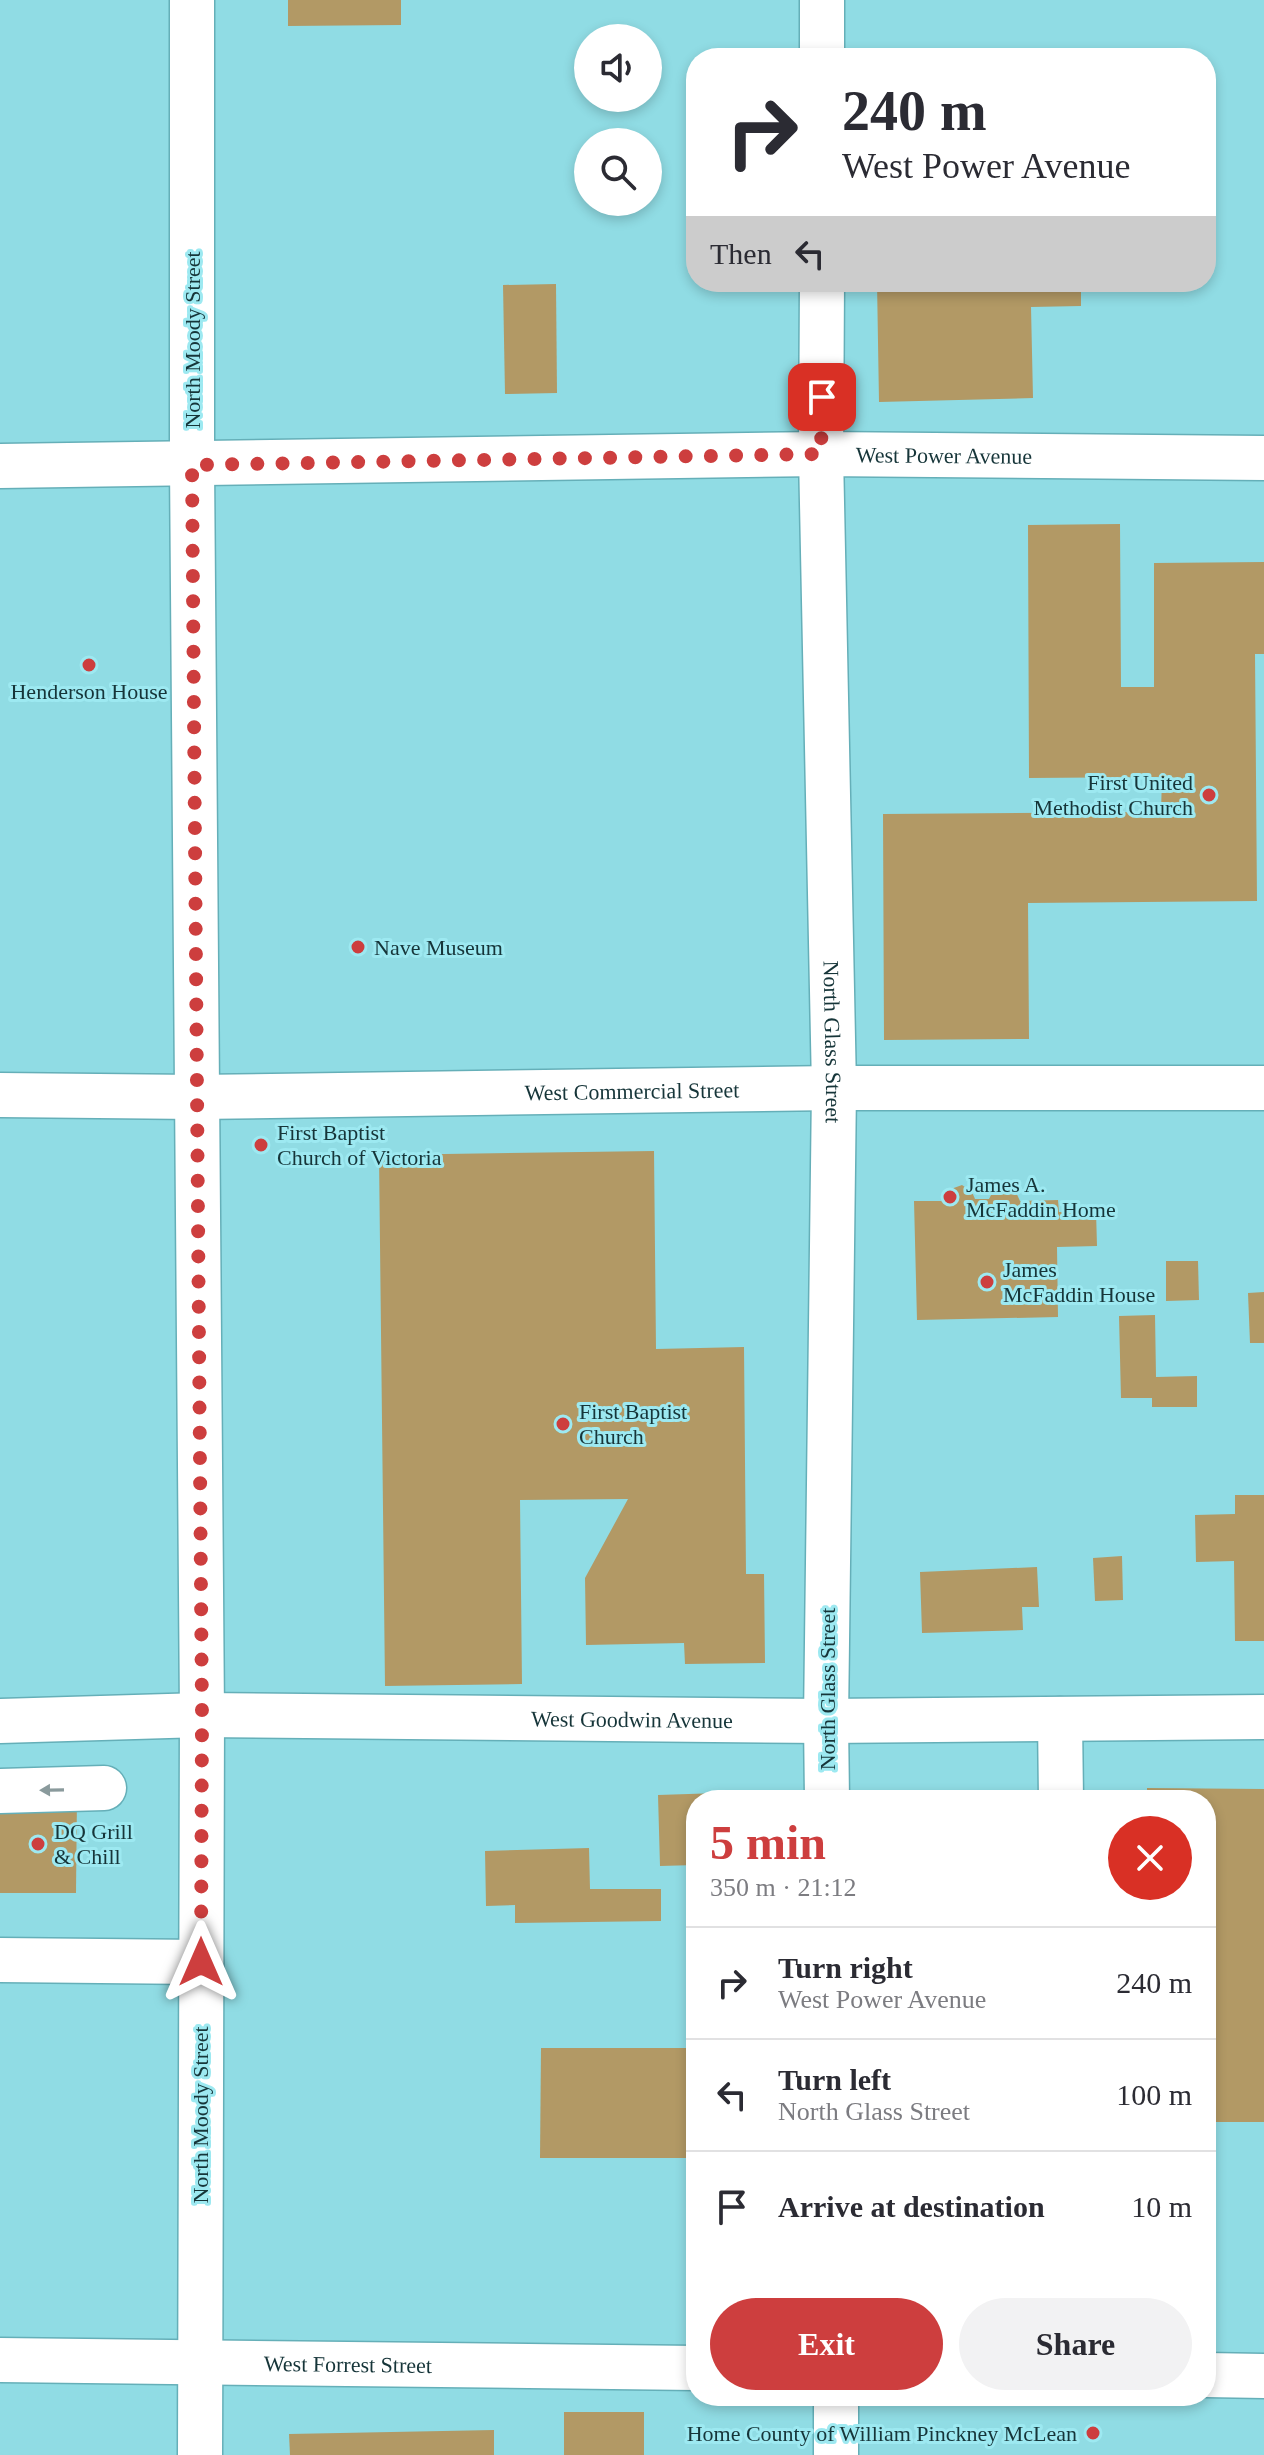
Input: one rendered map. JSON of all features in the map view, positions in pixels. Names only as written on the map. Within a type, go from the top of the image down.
[{"type":"street","name":"North Moody Street","points":[[192,0],[192,465],[202,1715],[200,2455]]},
{"type":"street","points":[[822,0],[822,48]]},
{"type":"street","name":"North Glass Street","points":[[822,292],[821,454],[834,1088],[827,1790]]},
{"type":"street","name":"West Power Avenue","points":[[0,466],[821,454],[1264,458]]},
{"type":"street","name":"West Commercial Street","points":[[0,1095],[196,1097],[834,1088],[1264,1088]]},
{"type":"street","name":"West Goodwin Avenue","points":[[0,1721],[202,1715],[826,1721],[1264,1717]]},
{"type":"street","points":[[1060,1719],[1061,1790]]},
{"type":"street","points":[[0,1791],[104,1788]]},
{"type":"street","points":[[0,1960],[201,1962]]},
{"type":"street","name":"West Forrest Street","points":[[0,2360],[686,2368]]},
{"type":"street","points":[[1216,2375],[1264,2376]]},
{"type":"street","points":[[836,2406],[836,2455]]},
{"type":"building","points":[[288,0],[401,0],[401,25],[288,26]]},
{"type":"building","points":[[556,284],[557,393],[505,394],[503,285]]},
{"type":"building","points":[[877,292],[1081,292],[1081,306],[1031,307],[1033,398],[879,402]]},
{"type":"building","name":"First United Methodist Church","points":[[1120,524],[1121,687],[1154,687],[1154,563],[1264,562],[1264,654],[1255,654],[1257,901],[1028,903],[1029,1039],[884,1040],[883,814],[1161,812],[1162,777],[1029,778],[1028,525]]},
{"type":"building","name":"First Baptist Church","points":[[654,1151],[656,1349],[744,1347],[746,1574],[764,1574],[765,1663],[685,1664],[684,1643],[586,1645],[585,1578],[628,1499],[520,1500],[522,1684],[385,1686],[379,1155]]},
{"type":"building","name":"James McFaddin House","points":[[1002,1183],[1015,1190],[1020,1201],[1058,1200],[1059,1212],[1096,1211],[1097,1246],[1057,1247],[1058,1317],[917,1320],[914,1201],[941,1201],[951,1189],[962,1185],[972,1192],[975,1199],[989,1199],[994,1189]]},
{"type":"building","points":[[1166,1261],[1198,1261],[1199,1300],[1166,1301]]},
{"type":"building","points":[[1264,1292],[1264,1343],[1250,1343],[1248,1293]]},
{"type":"building","points":[[1155,1315],[1156,1377],[1197,1376],[1197,1407],[1152,1407],[1152,1398],[1121,1398],[1119,1316]]},
{"type":"building","points":[[1235,1495],[1264,1495],[1264,1641],[1235,1641],[1234,1561],[1196,1562],[1195,1515],[1235,1514]]},
{"type":"building","points":[[1122,1556],[1123,1600],[1095,1601],[1093,1558]]},
{"type":"building","points":[[1037,1567],[1039,1607],[1022,1607],[1023,1630],[922,1633],[920,1572]]},
{"type":"building","points":[[1264,1789],[1264,2122],[1216,2122],[1216,1790],[1147,1790]]},
{"type":"building","points":[[686,1794],[686,1865],[660,1866],[658,1795]]},
{"type":"building","name":"DQ Grill & Chill","points":[[0,1796],[77,1796],[76,1893],[0,1893]]},
{"type":"building","points":[[589,1848],[590,1889],[661,1889],[661,1921],[515,1923],[515,1905],[486,1906],[485,1851]]},
{"type":"building","points":[[541,2048],[686,2048],[686,2158],[540,2158]]},
{"type":"building","points":[[564,2412],[644,2412],[644,2455],[564,2455]]},
{"type":"building","points":[[494,2430],[494,2455],[290,2455],[289,2434]]},
{"type":"place","name":"Henderson House","points":[[89,665]]},
{"type":"place","name":"First United Methodist Church","points":[[1209,795]]},
{"type":"place","name":"Nave Museum","points":[[358,947]]},
{"type":"place","name":"First Baptist Church of Victoria","points":[[261,1145]]},
{"type":"place","name":"James A. McFaddin Home","points":[[950,1197]]},
{"type":"place","name":"James McFaddin House","points":[[987,1282]]},
{"type":"place","name":"First Baptist Church","points":[[563,1424]]},
{"type":"place","name":"DQ Grill & Chill","points":[[38,1844]]},
{"type":"place","name":"Home County of William Pinckney McLean","points":[[1093,2433]]},
{"type":"route","points":[[201,1962],[202,1715],[192,465],[821,454],[822,397]]}]
